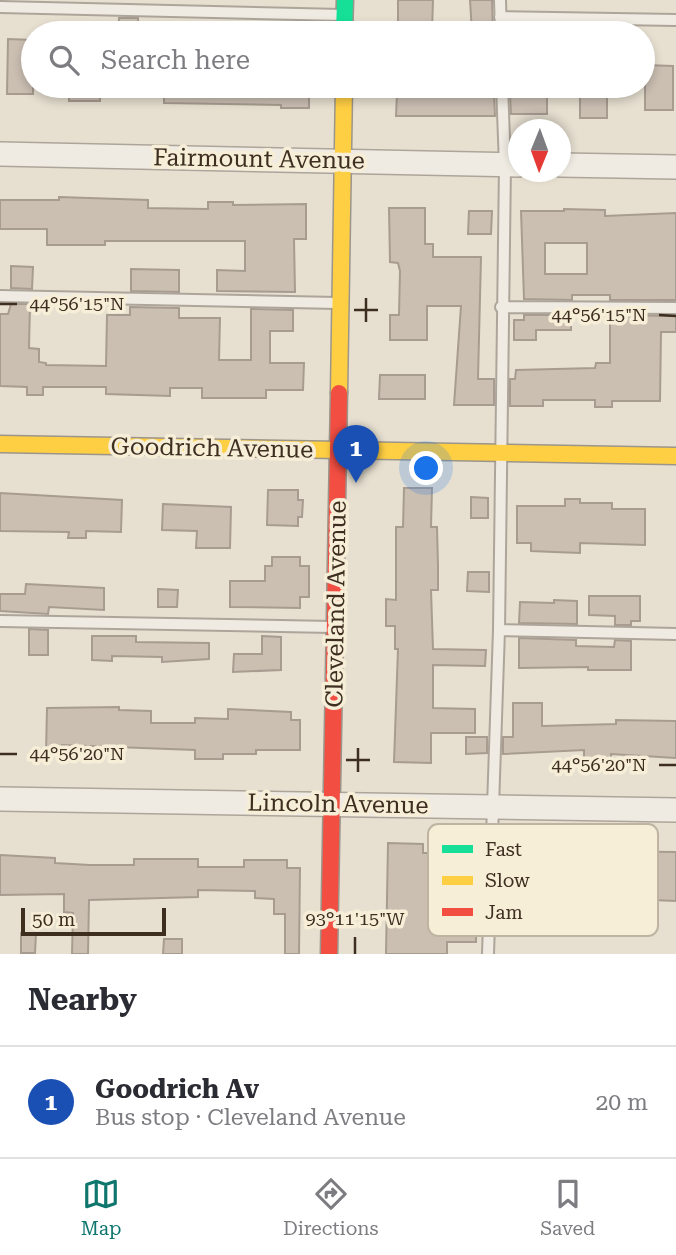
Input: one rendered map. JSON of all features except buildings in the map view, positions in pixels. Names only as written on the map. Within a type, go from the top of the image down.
[{"type":"street","name":"Cleveland Avenue","points":[[329,954],[344,98]]},
{"type":"street","name":"Fairmount Avenue","points":[[0,154],[508,165]]},
{"type":"street","points":[[571,165],[676,167]]},
{"type":"street","name":"Goodrich Avenue","points":[[0,444],[676,456]]},
{"type":"street","name":"Lincoln Avenue","points":[[0,799],[676,810]]},
{"type":"lane","points":[[500,0],[500,21]]},
{"type":"lane","points":[[0,7],[345,8]]},
{"type":"lane","points":[[500,17],[676,20]]},
{"type":"lane","points":[[504,98],[508,133]]},
{"type":"lane","points":[[494,824],[499,630],[501,307],[511,182]]},
{"type":"lane","points":[[0,296],[340,303]]},
{"type":"lane","points":[[501,307],[676,308]]},
{"type":"lane","points":[[0,621],[336,627]]},
{"type":"lane","points":[[499,630],[676,634]]},
{"type":"lane","points":[[488,954],[489,936]]},
{"type":"traffic: fast","points":[[344,21],[345,0]]},
{"type":"traffic: slow","points":[[339,393],[344,98]]},
{"type":"traffic: slow","points":[[0,444],[676,456]]},
{"type":"traffic: jam","points":[[329,954],[339,393]]},
{"type":"place","name":"Goodrich Av","points":[[356,483]]}]
